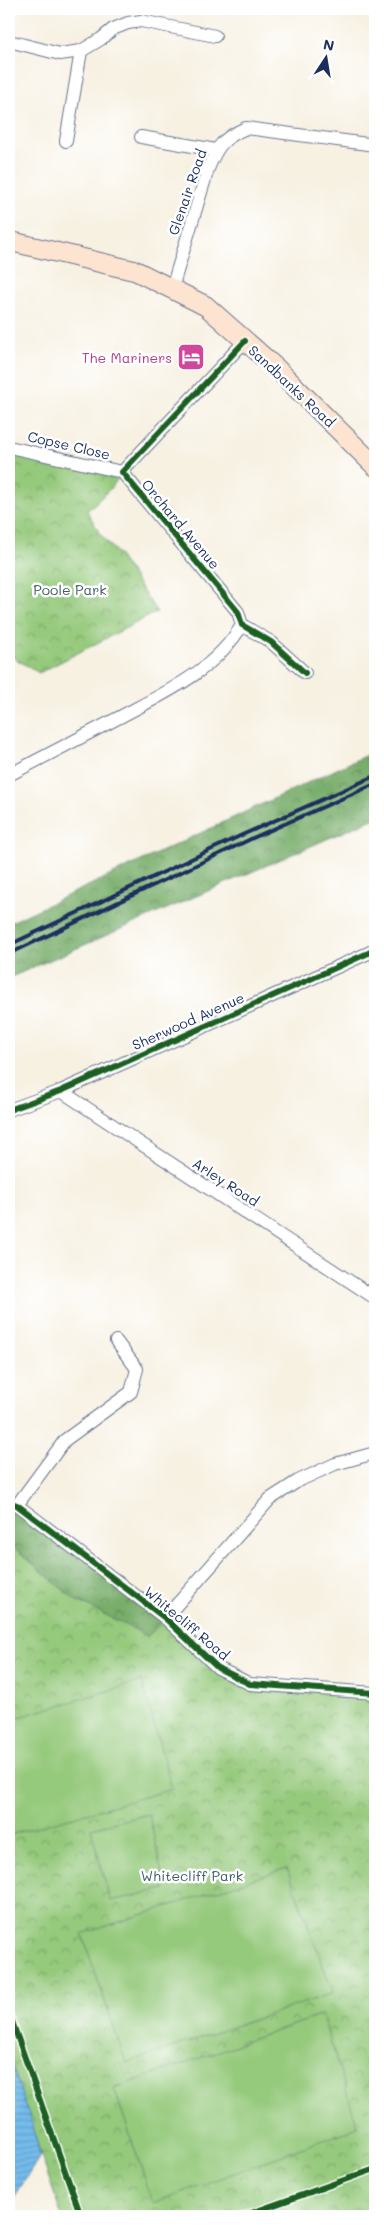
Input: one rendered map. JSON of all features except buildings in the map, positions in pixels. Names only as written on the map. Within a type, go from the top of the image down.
[{"type":"main road","name":"Sandbanks Road","points":[[9,241],[136,270],[206,306],[275,367],[375,466]]},
{"type":"street","points":[[9,41],[60,54],[81,51],[101,39],[112,29],[128,23],[141,15],[215,36]]},
{"type":"street","points":[[66,141],[81,51]]},
{"type":"street","name":"Glenair Road","points":[[172,288],[216,150],[229,136],[246,128],[375,145]]},
{"type":"street","points":[[141,137],[216,150]]},
{"type":"street","points":[[122,472],[245,341]]},
{"type":"street","name":"Copse Close","points":[[9,447],[122,472]]},
{"type":"street","name":"Orchard Avenue","points":[[122,472],[238,612],[242,625]]},
{"type":"street","points":[[9,775],[192,678],[230,642],[242,625],[270,642],[305,673]]},
{"type":"street","name":"Sherwood Avenue","points":[[9,1110],[61,1091],[375,950]]},
{"type":"street","name":"Arley Road","points":[[61,1091],[375,1298]]},
{"type":"street","points":[[13,1504],[65,1440],[132,1392],[137,1369],[116,1341]]},
{"type":"street","points":[[165,1618],[270,1499],[298,1481],[335,1464],[375,1453]]},
{"type":"street","name":"Whitecliff Road","points":[[13,1504],[165,1618],[218,1668],[250,1684],[375,1693]]},
{"type":"green space","name":"Poole Park","points":[[9,447],[122,472],[112,487],[87,511],[101,535],[118,554],[157,612],[39,673],[9,655]]},
{"type":"green space","points":[[375,751],[375,818],[9,978],[9,923]]},
{"type":"green space","points":[[9,1502],[165,1618],[148,1636],[75,1600],[9,1543]]},
{"type":"green space","name":"Whitecliff Park","points":[[9,1543],[75,1600],[148,1636],[165,1618],[218,1668],[250,1684],[375,1693],[375,2209],[352,2216],[62,2216],[9,2057]]},
{"type":"green space","points":[[142,1681],[172,1789],[9,1835],[9,1720]]},
{"type":"green space","points":[[149,1814],[165,1889],[110,1901],[91,1828]]},
{"type":"green space","points":[[287,1868],[333,1993],[126,2063],[82,1934]]},
{"type":"green space","points":[[322,2015],[358,2127],[153,2203],[114,2088]]},
{"type":"water","points":[[9,2057],[33,2126],[40,2156],[9,2206]]},
{"type":"railway","points":[[9,945],[242,835],[375,776]]},
{"type":"railway","points":[[9,954],[255,837],[375,784]]},
{"type":"cycle path","points":[[245,341],[122,472],[238,612],[242,625],[271,642],[305,673]]},
{"type":"cycle path","points":[[9,1110],[61,1091],[375,950]]},
{"type":"cycle path","points":[[9,1502],[17,1505],[165,1618],[218,1668],[250,1684],[375,1693]]},
{"type":"cycle path","points":[[9,2013],[81,2216]]},
{"type":"cycle path","points":[[243,2216],[375,2169]]},
{"type":"place","name":"The Mariners","points":[[191,357]]}]
